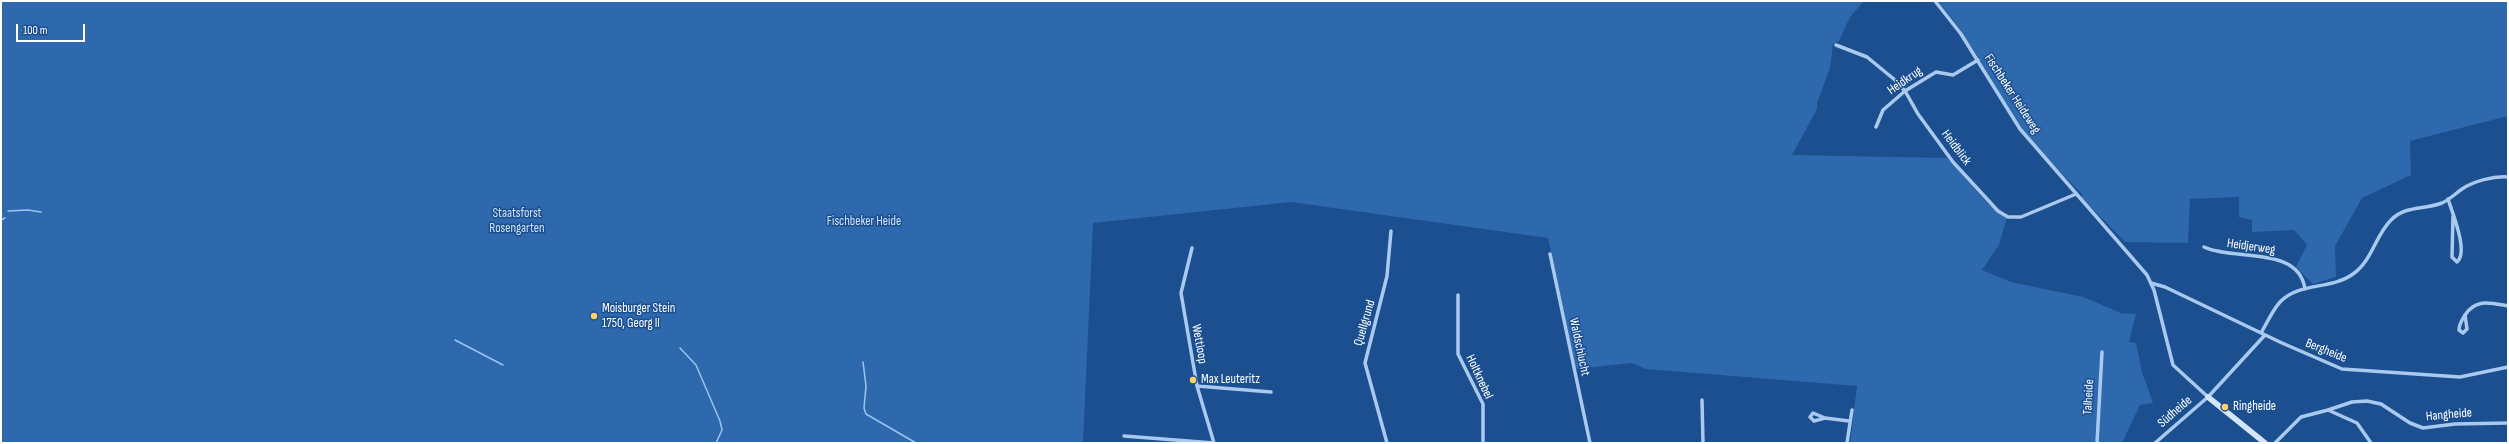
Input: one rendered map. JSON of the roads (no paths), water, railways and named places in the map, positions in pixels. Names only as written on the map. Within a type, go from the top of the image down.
[{"type":"street","name":"Fischbeker Heideweg","points":[[1935,1],[1956,26],[2020,129],[2151,283]]},
{"type":"street","name":"Heidblick","points":[[1836,45],[1866,57],[1890,75],[1905,91],[1918,114],[1953,162],[1989,204],[2008,217],[2021,217],[2076,194]]},
{"type":"street","name":"Heidkrug","points":[[1876,127],[1883,110],[1905,91],[1936,72],[1953,75],[1978,60]]},
{"type":"street","points":[[2208,397],[2263,334],[2280,303],[2305,289],[2340,281],[2357,271],[2366,261],[2387,225],[2399,214],[2448,200],[2470,184],[2508,177]]},
{"type":"street","points":[[2448,200],[2460,232],[2460,257],[2457,262],[2452,257],[2453,216]]},
{"type":"street","name":"Quellgrund","points":[[1387,443],[1365,363],[1387,276],[1391,231]]},
{"type":"street","name":"Heidjerweg","points":[[2204,247],[2217,252],[2274,258],[2298,272],[2304,281],[2305,289]]},
{"type":"street","name":"Wettloop","points":[[1192,248],[1181,293],[1197,386],[1214,443]]},
{"type":"street","name":"Waldschlucht","points":[[1550,254],[1590,443]]},
{"type":"street","points":[[2151,283],[2173,366],[2208,397],[2265,443]]},
{"type":"street","name":"Bergheide","points":[[2151,283],[2165,287],[2315,359],[2350,371],[2460,377],[2508,367]]},
{"type":"street","name":"Holtknebel","points":[[1458,295],[1458,354],[1482,404],[1483,443]]},
{"type":"street","points":[[2465,315],[2471,307],[2479,303],[2508,306]]},
{"type":"street","name":"Talheide","points":[[2097,443],[2102,352]]},
{"type":"street","points":[[1197,386],[1271,392]]},
{"type":"street","name":"Südheide","points":[[2155,443],[2208,397]]},
{"type":"street","points":[[1702,400],[1703,443]]},
{"type":"street","name":"Hangheide","points":[[2275,443],[2301,417],[2352,402],[2367,401],[2381,404],[2410,424],[2423,428],[2455,424],[2508,423]]},
{"type":"street","points":[[1847,443],[1849,421],[1852,410]]},
{"type":"street","points":[[2328,410],[2357,423],[2371,443]]},
{"type":"street","points":[[1825,418],[1849,421]]},
{"type":"street","points":[[1124,436],[1214,443]]},
{"type":"waterway","points":[[8,211],[28,210],[41,212]]},
{"type":"waterway","points":[[1,220],[5,218]]},
{"type":"waterway","points":[[455,340],[503,365]]},
{"type":"waterway","points":[[680,348],[696,365],[720,421],[722,430],[716,443]]},
{"type":"waterway","points":[[863,362],[866,386],[864,408],[866,414],[916,443]]},
{"type":"place","name":"Moisburger Stein 1750, Georg II","points":[[594,316]]},
{"type":"place","name":"Max Leuteritz","points":[[1193,380]]},
{"type":"place","name":"Ringheide","points":[[2225,407]]},
{"type":"park label","name":"Staatsforst Rosengarten","points":[[517,222]]},
{"type":"park label","name":"Fischbeker Heide","points":[[864,222]]}]
